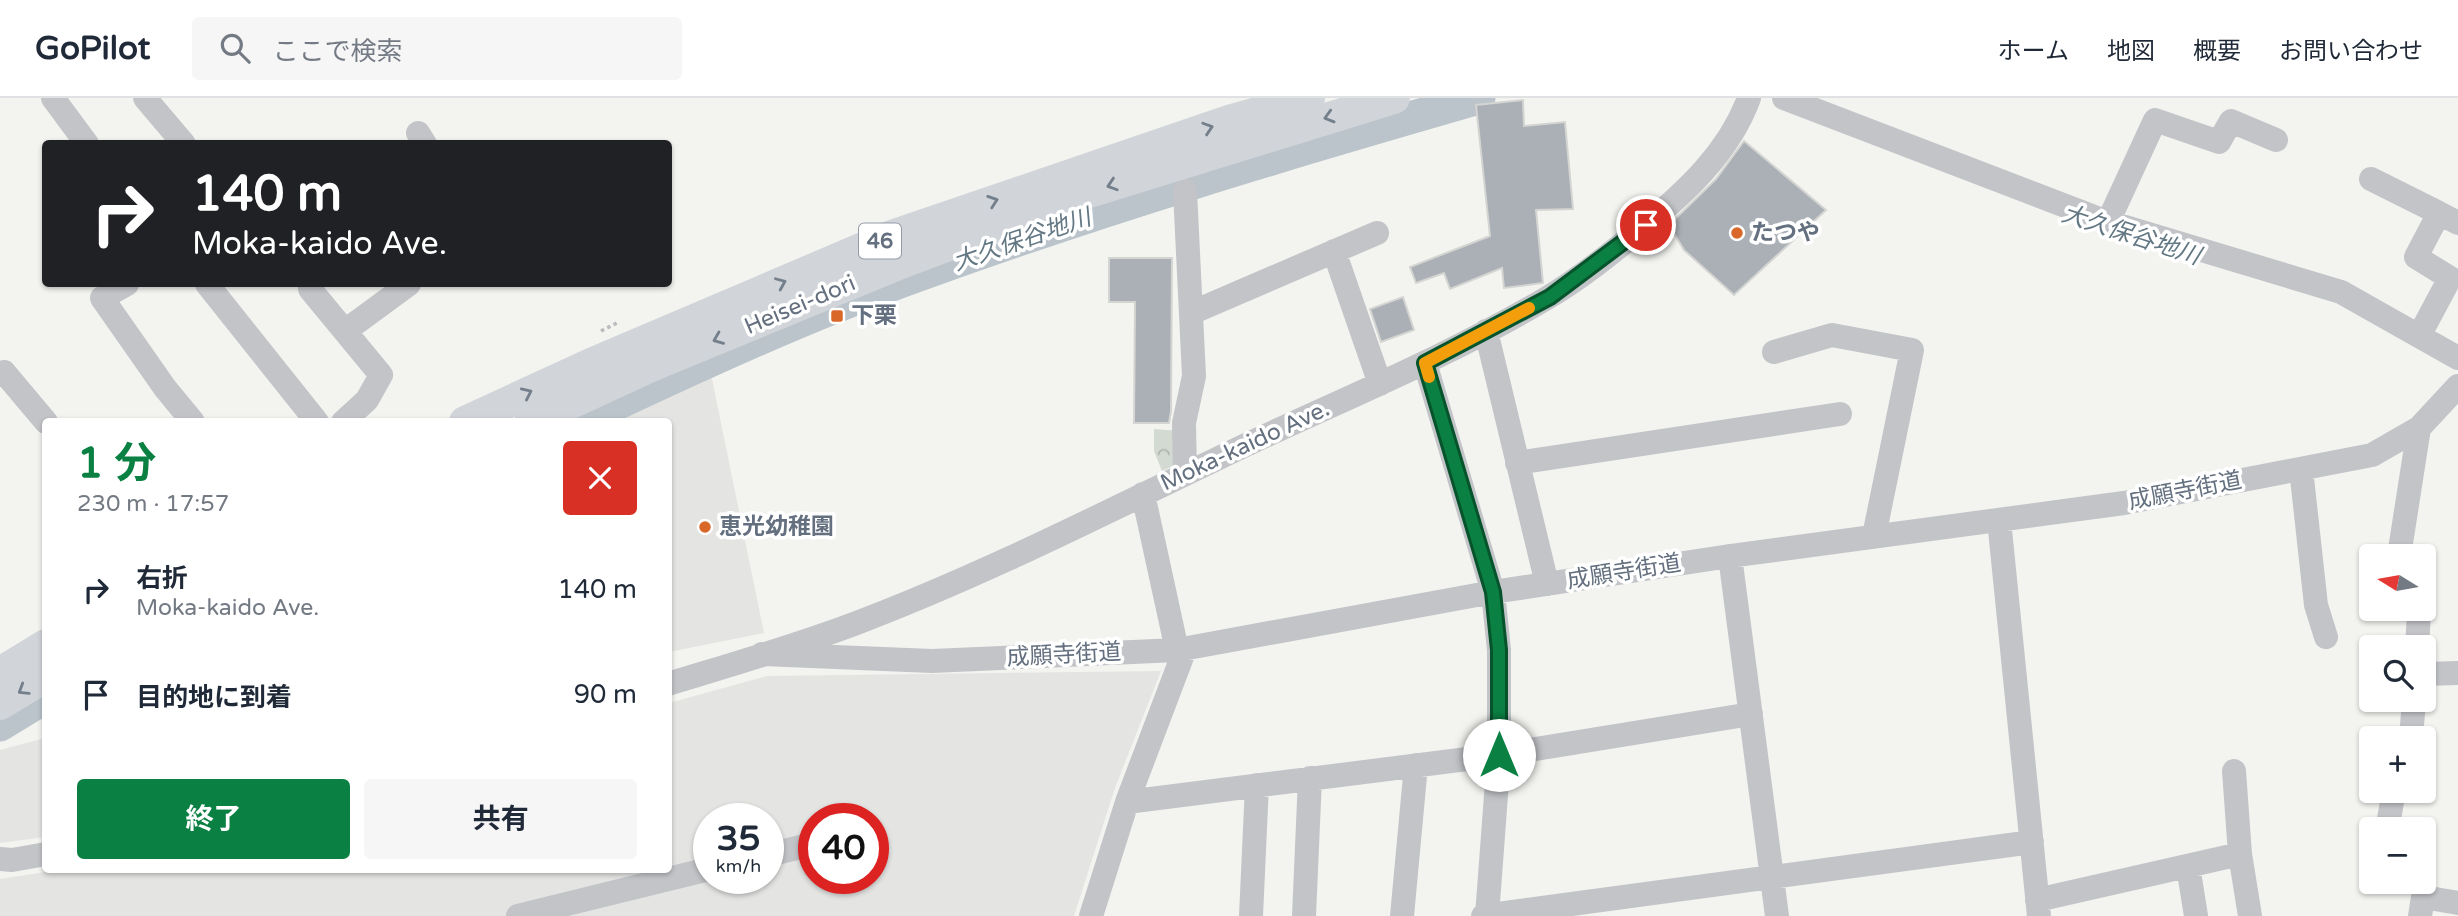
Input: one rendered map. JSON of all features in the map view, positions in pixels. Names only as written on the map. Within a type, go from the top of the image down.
[{"type":"main road","name":"Heisei-dori","points":[[474,418],[591,364],[889,237],[1229,121],[1309,98]]},
{"type":"main road","name":"Heisei-dori","points":[[539,418],[651,366],[901,263],[1086,193],[1394,98]]},
{"type":"main road","points":[[0,673],[42,647]]},
{"type":"main road","points":[[0,704],[42,678]]},
{"type":"street","points":[[54,98],[84,140]]},
{"type":"street","points":[[145,98],[181,140]]},
{"type":"street","name":"Moka-kaido Ave.","points":[[672,683],[853,625],[963,579],[1425,363],[1550,297],[1664,210],[1702,173],[1726,144],[1742,117],[1749,98]]},
{"type":"street","points":[[1784,98],[2108,222],[2341,292],[2458,358]]},
{"type":"street","points":[[2108,222],[2155,120],[2219,142],[2231,121],[2276,140]]},
{"type":"street","points":[[2371,179],[2448,218],[2416,257],[2450,278],[2419,336]]},
{"type":"street","points":[[1185,191],[1194,376],[1184,423],[1185,474]]},
{"type":"street","points":[[1191,313],[1377,233]]},
{"type":"street","points":[[1335,251],[1380,384]]},
{"type":"street","points":[[122,287],[102,298],[165,388],[190,418]]},
{"type":"street","points":[[209,287],[314,418]]},
{"type":"street","points":[[310,287],[381,375],[367,400],[347,418]]},
{"type":"street","points":[[345,331],[405,287]]},
{"type":"street","points":[[1486,331],[1546,584]]},
{"type":"street","points":[[1774,352],[1832,335],[1912,350],[1874,536]]},
{"type":"street","points":[[1425,363],[1493,592],[1499,650],[1499,755],[1485,916],[1614,907],[1772,876],[2032,842]]},
{"type":"street","points":[[0,375],[4,372],[43,418]]},
{"type":"street","name":"成願寺街道","points":[[762,654],[932,661],[1181,649],[1493,592],[1730,556],[2124,503],[2372,455],[2419,428],[2458,386]]},
{"type":"street","points":[[1517,463],[1840,414]]},
{"type":"street","points":[[2401,544],[2419,428]]},
{"type":"street","points":[[2301,469],[2315,605],[2326,637]]},
{"type":"street","points":[[1091,916],[1181,649],[1143,494]]},
{"type":"street","points":[[1999,520],[2038,908],[2240,854]]},
{"type":"street","points":[[1730,556],[1777,916]]},
{"type":"street","points":[[2436,674],[2458,673]]},
{"type":"street","points":[[1128,802],[1499,755],[1751,713]]},
{"type":"street","points":[[1402,916],[1416,765]]},
{"type":"street","points":[[2234,771],[2240,854],[2250,916]]},
{"type":"street","points":[[1304,916],[1310,778]]},
{"type":"street","points":[[1251,916],[1257,785]]},
{"type":"street","points":[[4,860],[42,855]]},
{"type":"street","points":[[2188,866],[2196,916]]},
{"type":"street","points":[[518,916],[693,873]]},
{"type":"street","points":[[2420,916],[2423,897],[2458,903]]},
{"type":"shaded area","name":"恵光幼稚園","points":[[711,374],[764,633],[672,651],[672,418],[613,418]]},
{"type":"shaded area","points":[[1161,671],[1115,788],[1074,916],[0,916],[0,879],[42,873],[672,873],[672,702],[767,676]]},
{"type":"shaded area","points":[[42,739],[42,837],[0,843],[0,750]]},
{"type":"green space","points":[[1154,429],[1181,431],[1180,463],[1162,471],[1154,451]]},
{"type":"building","points":[[1523,100],[1524,126],[1565,122],[1573,209],[1536,210],[1543,283],[1504,288],[1502,268],[1450,289],[1444,273],[1416,283],[1410,267],[1490,236],[1476,105]]},
{"type":"building","name":"たつや","points":[[1744,141],[1826,210],[1734,295],[1684,250],[1669,225],[1716,179]]},
{"type":"building","points":[[1109,258],[1172,258],[1169,423],[1134,423],[1135,302],[1109,302]]},
{"type":"building","points":[[1403,297],[1414,330],[1381,342],[1370,309]]},
{"type":"waterway","name":"大久保谷地川","points":[[587,418],[789,326],[919,275],[1198,182],[1479,98]]},
{"type":"waterway","name":"大久保谷地川","points":[[0,725],[42,699]]},
{"type":"slow traffic","points":[[1429,377],[1425,363],[1529,308]]},
{"type":"place","name":"たつや","points":[[1737,233]]},
{"type":"place","name":"下栗","points":[[837,316]]},
{"type":"place","name":"恵光幼稚園","points":[[705,527]]},
{"type":"route","points":[[1499,755],[1499,650],[1493,592],[1425,363],[1550,297],[1646,225]]}]
